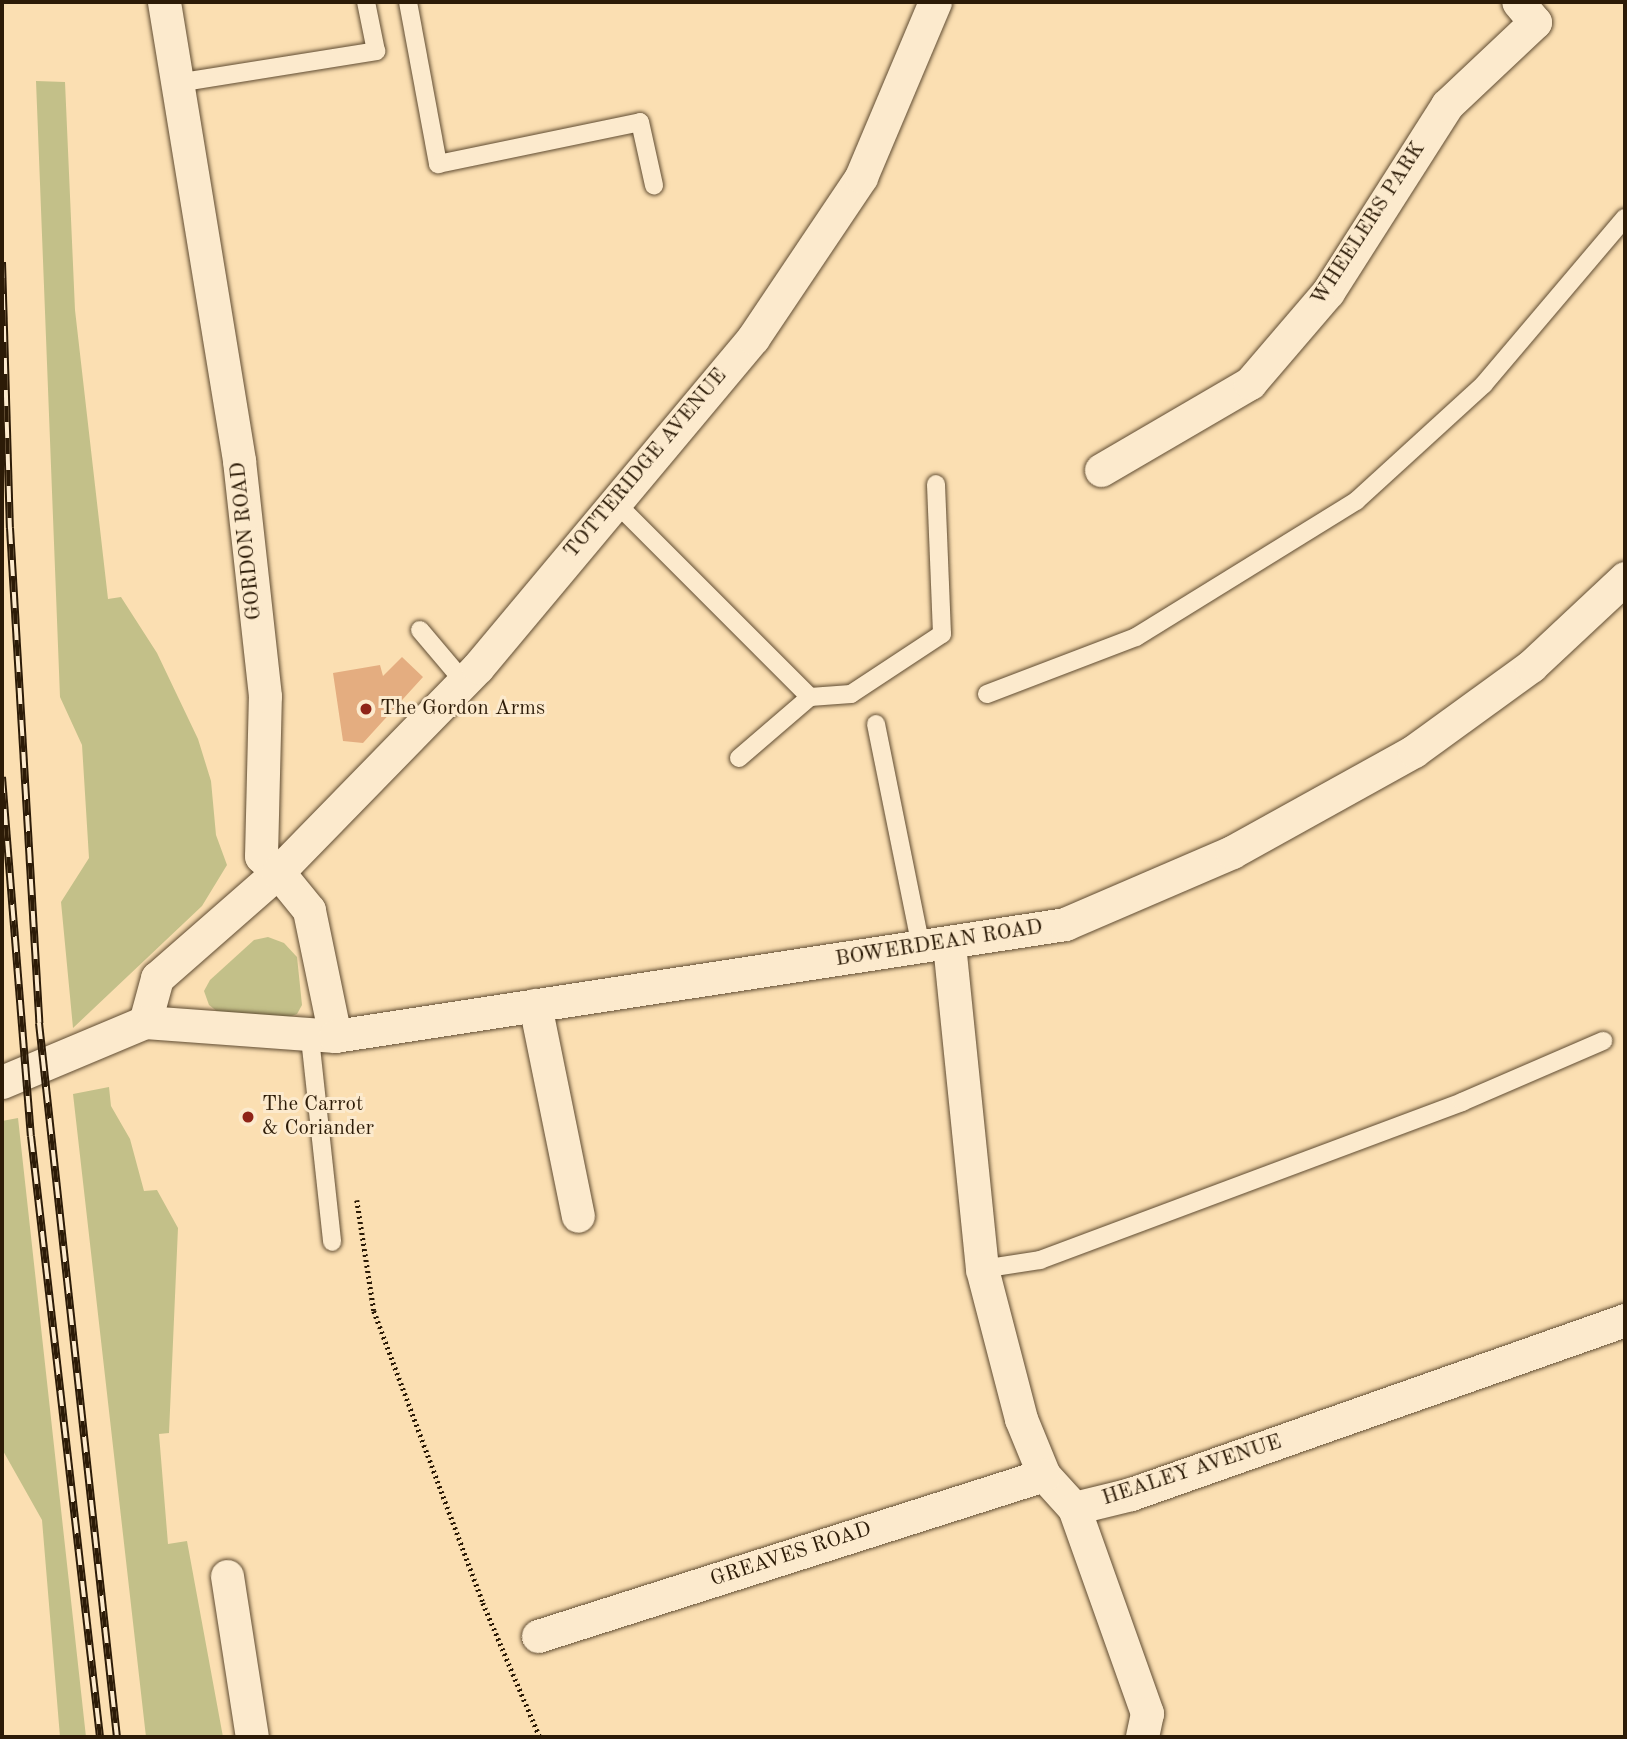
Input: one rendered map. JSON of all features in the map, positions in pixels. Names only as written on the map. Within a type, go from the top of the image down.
[{"type":"street","name":"GORDON ROAD","points":[[164,2],[239,460],[262,668],[261,856],[278,872]]},
{"type":"street","name":"TOTTERIDGE AVENUE","points":[[278,872],[464,682],[613,500],[753,338],[860,177],[935,2]]},
{"type":"street","name":"WHEELERS PARK","points":[[1101,470],[1250,383],[1328,292],[1447,105],[1535,22],[1518,2]]},
{"type":"street","name":"BOWERDEAN ROAD","points":[[323,1037],[1065,924],[1232,852],[1414,751],[1531,666],[1625,578]]},
{"type":"street","points":[[2,1082],[145,1022],[323,1037],[309,910],[278,872],[158,978],[145,1022]]},
{"type":"street","name":"HEALEY AVENUE","points":[[935,945],[982,1269],[1021,1419],[1044,1475],[1074,1508],[1132,1494],[1625,1320]]},
{"type":"street","points":[[535,1005],[578,1216]]},
{"type":"street","name":"GREAVES ROAD","points":[[538,1636],[1044,1475]]},
{"type":"street","points":[[1074,1508],[1147,1713],[1142,1737]]},
{"type":"street","points":[[227,1576],[252,1737]]},
{"type":"lane","points":[[177,83],[376,51],[366,2]]},
{"type":"lane","points":[[408,2],[438,164],[640,122],[654,185]]},
{"type":"lane","points":[[987,694],[1136,637],[1356,501],[1484,384],[1625,218]]},
{"type":"lane","points":[[739,758],[810,697],[851,694],[942,634],[936,484]]},
{"type":"lane","points":[[613,500],[810,697]]},
{"type":"lane","points":[[420,630],[464,682]]},
{"type":"lane","points":[[876,724],[935,945]]},
{"type":"lane","points":[[323,1037],[332,1242]]},
{"type":"lane","points":[[982,1269],[1040,1260],[1462,1102],[1603,1041]]},
{"type":"path","points":[[355,1187],[374,1311],[483,1604],[540,1737]]},
{"type":"shaded area","points":[[36,81],[65,82],[75,310],[108,599],[121,597],[157,653],[198,739],[211,781],[216,835],[227,865],[202,906],[73,1028],[61,902],[89,858],[82,745],[60,697]]},
{"type":"shaded area","points":[[268,937],[284,943],[297,957],[302,1005],[297,1014],[287,1018],[218,1012],[209,1005],[204,991],[210,980],[254,940]]},
{"type":"shaded area","points":[[109,1087],[111,1106],[130,1139],[144,1191],[157,1190],[178,1228],[169,1433],[159,1434],[168,1544],[187,1541],[223,1737],[146,1737],[73,1094]]},
{"type":"shaded area","points":[[18,1118],[86,1737],[60,1737],[42,1520],[2,1449],[2,1121]]},
{"type":"building","name":"The Gordon Arms","points":[[402,657],[423,677],[363,743],[343,741],[333,673],[380,665],[383,676]]},
{"type":"railway","points":[[2,262],[10,528],[39,1023],[117,1737]]},
{"type":"railway","points":[[2,777],[31,1136],[100,1737]]},
{"type":"place","name":"The Gordon Arms","points":[[366,709]]},
{"type":"place","name":"The Carrot & Coriander","points":[[248,1117]]}]
